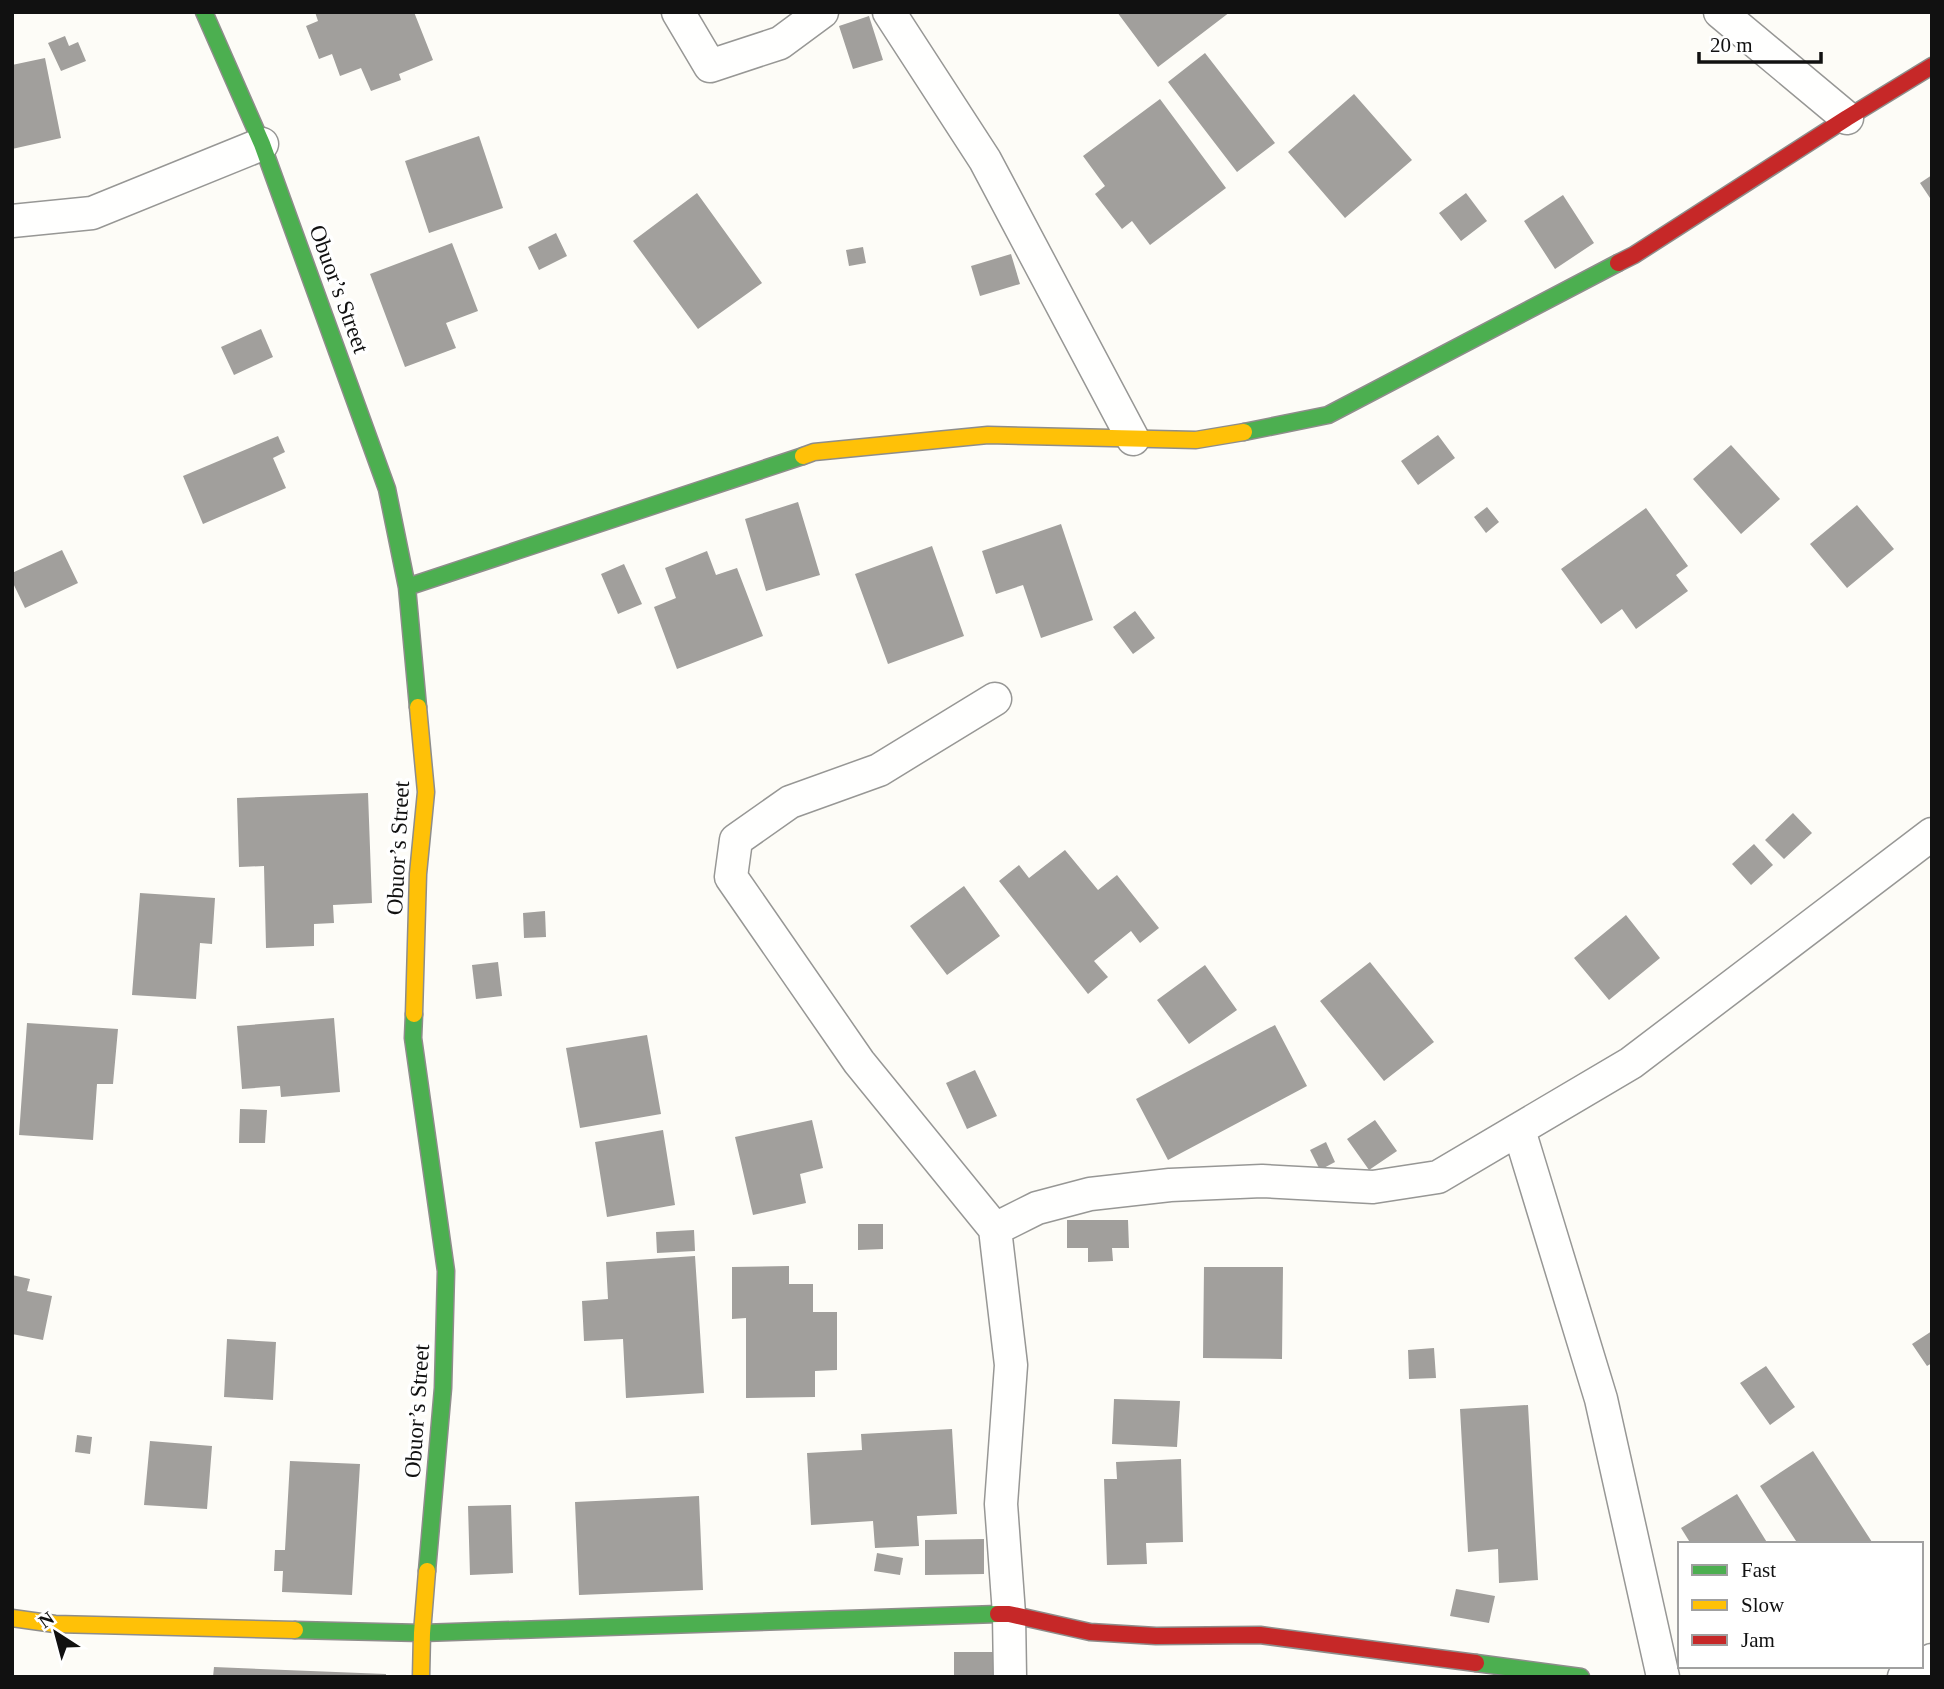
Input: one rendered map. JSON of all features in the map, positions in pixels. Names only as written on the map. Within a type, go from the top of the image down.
[{"type":"street","name":"Obuor’s Street","points":[[204,12],[262,144],[387,489],[407,587],[426,792],[418,874],[413,1038],[446,1271],[443,1388],[422,1633],[421,1677]]},
{"type":"street","points":[[678,12],[710,66],[780,43],[822,12]]},
{"type":"street","points":[[890,12],[985,160],[1133,439]]},
{"type":"street","points":[[1720,12],[1847,118]]},
{"type":"street","points":[[407,587],[814,452],[988,435],[1196,440],[1272,428],[1328,415],[1634,255],[1932,66]]},
{"type":"street","points":[[12,221],[92,213],[262,144]]},
{"type":"street","points":[[995,699],[879,770],[790,802],[736,840],[731,877],[859,1062],[995,1229],[1011,1365],[1001,1504],[1009,1615],[1010,1677]]},
{"type":"street","points":[[995,1229],[1037,1208],[1090,1194],[1170,1185],[1262,1181],[1373,1187],[1438,1177],[1631,1063],[1932,834]]},
{"type":"street","points":[[1519,1130],[1601,1399],[1663,1677]]},
{"type":"street","points":[[12,1619],[55,1624],[422,1633],[1009,1615],[1090,1632],[1156,1636],[1260,1635],[1581,1677]]},
{"type":"building","points":[[315,12],[414,12],[433,60],[399,74],[401,80],[371,91],[361,68],[340,76],[332,54],[319,59],[306,26],[318,21]]},
{"type":"building","points":[[1117,12],[1230,12],[1158,67]]},
{"type":"building","points":[[869,16],[883,60],[853,69],[839,26]]},
{"type":"building","points":[[65,36],[69,46],[78,42],[86,61],[61,71],[48,43]]},
{"type":"building","points":[[1205,53],[1275,143],[1237,172],[1168,82]]},
{"type":"building","points":[[45,58],[61,138],[12,149],[12,65]]},
{"type":"building","points":[[1354,94],[1412,160],[1345,218],[1288,152]]},
{"type":"building","points":[[1160,99],[1226,188],[1150,245],[1132,221],[1122,229],[1095,194],[1105,186],[1083,156]]},
{"type":"building","points":[[479,136],[503,208],[429,233],[405,161]]},
{"type":"building","points":[[1932,175],[1932,201],[1920,183]]},
{"type":"building","points":[[697,193],[762,283],[698,329],[633,241]]},
{"type":"building","points":[[1466,193],[1487,221],[1461,241],[1439,213]]},
{"type":"building","points":[[1563,195],[1594,243],[1555,269],[1524,221]]},
{"type":"building","points":[[556,233],[567,256],[539,270],[528,247]]},
{"type":"building","points":[[452,243],[478,311],[446,323],[456,348],[405,367],[370,274]]},
{"type":"building","points":[[863,247],[866,263],[849,266],[846,250]]},
{"type":"building","points":[[1011,254],[1020,284],[980,296],[971,266]]},
{"type":"building","points":[[261,329],[273,357],[234,375],[221,347]]},
{"type":"building","points":[[1438,435],[1455,458],[1418,485],[1401,461]]},
{"type":"building","points":[[278,436],[285,452],[273,458],[286,488],[203,524],[183,476]]},
{"type":"building","points":[[1731,445],[1780,499],[1741,534],[1693,479]]},
{"type":"building","points":[[798,502],[820,575],[766,591],[745,519]]},
{"type":"building","points":[[1857,505],[1894,549],[1847,588],[1810,544]]},
{"type":"building","points":[[1487,507],[1499,522],[1486,533],[1474,517]]},
{"type":"building","points":[[1646,508],[1688,566],[1676,575],[1688,591],[1636,629],[1622,609],[1601,624],[1561,569]]},
{"type":"building","points":[[1061,524],[1093,620],[1041,638],[1023,585],[996,594],[982,551]]},
{"type":"building","points":[[932,546],[964,636],[888,664],[855,574]]},
{"type":"building","points":[[62,550],[78,583],[25,608],[12,581],[12,573]]},
{"type":"building","points":[[707,551],[716,575],[737,568],[763,636],[677,669],[654,607],[676,598],[665,568]]},
{"type":"building","points":[[624,564],[642,604],[618,614],[601,574]]},
{"type":"building","points":[[1135,611],[1155,638],[1133,654],[1113,627]]},
{"type":"building","points":[[368,793],[372,903],[333,905],[334,923],[314,924],[314,946],[266,948],[264,866],[239,867],[237,798]]},
{"type":"building","points":[[1793,813],[1812,833],[1784,859],[1765,840]]},
{"type":"building","points":[[1754,844],[1773,865],[1751,885],[1732,864]]},
{"type":"building","points":[[1065,850],[1098,890],[1117,875],[1159,928],[1140,943],[1131,931],[1094,961],[1108,977],[1088,994],[999,881],[1019,865],[1029,878]]},
{"type":"building","points":[[964,886],[1000,936],[947,975],[910,926]]},
{"type":"building","points":[[140,893],[215,898],[212,944],[200,943],[196,999],[132,995]]},
{"type":"building","points":[[545,911],[546,937],[524,938],[523,913]]},
{"type":"building","points":[[1626,915],[1660,958],[1609,1000],[1574,958]]},
{"type":"building","points":[[498,962],[502,996],[476,999],[472,965]]},
{"type":"building","points":[[1370,962],[1434,1042],[1384,1081],[1320,1001]]},
{"type":"building","points":[[1205,965],[1237,1010],[1189,1044],[1157,1000]]},
{"type":"building","points":[[334,1018],[340,1092],[281,1097],[280,1086],[242,1089],[237,1026]]},
{"type":"building","points":[[27,1023],[118,1029],[113,1084],[97,1084],[93,1140],[19,1135]]},
{"type":"building","points":[[1275,1025],[1307,1086],[1168,1160],[1136,1099]]},
{"type":"building","points":[[647,1035],[661,1114],[580,1128],[566,1048]]},
{"type":"building","points":[[975,1070],[997,1116],[967,1129],[946,1083]]},
{"type":"building","points":[[240,1109],[267,1110],[265,1143],[239,1143]]},
{"type":"building","points":[[812,1120],[823,1168],[800,1174],[806,1203],[753,1215],[735,1137]]},
{"type":"building","points":[[1375,1120],[1397,1151],[1369,1170],[1347,1139]]},
{"type":"building","points":[[663,1130],[675,1205],[607,1217],[595,1142]]},
{"type":"building","points":[[1326,1142],[1335,1162],[1320,1170],[1310,1150]]},
{"type":"building","points":[[1067,1220],[1128,1220],[1129,1248],[1112,1248],[1113,1261],[1088,1262],[1088,1248],[1067,1248]]},
{"type":"building","points":[[858,1224],[883,1224],[883,1249],[858,1250]]},
{"type":"building","points":[[694,1230],[695,1251],[657,1253],[656,1232]]},
{"type":"building","points":[[695,1256],[704,1393],[626,1398],[623,1339],[584,1341],[582,1301],[608,1299],[606,1262]]},
{"type":"building","points":[[789,1266],[789,1284],[813,1284],[813,1312],[837,1312],[837,1370],[815,1371],[815,1397],[746,1398],[746,1318],[732,1319],[732,1267]]},
{"type":"building","points":[[1204,1267],[1283,1267],[1282,1359],[1203,1358]]},
{"type":"building","points":[[12,1275],[30,1279],[27,1291],[52,1296],[43,1340],[12,1334]]},
{"type":"building","points":[[1932,1331],[1932,1363],[1927,1366],[1912,1344]]},
{"type":"building","points":[[227,1339],[276,1342],[273,1400],[224,1397]]},
{"type":"building","points":[[1434,1348],[1436,1378],[1409,1379],[1408,1350]]},
{"type":"building","points":[[1766,1366],[1795,1407],[1770,1425],[1740,1383]]},
{"type":"building","points":[[1114,1399],[1180,1401],[1177,1447],[1112,1444]]},
{"type":"building","points":[[1528,1405],[1538,1580],[1499,1583],[1498,1549],[1468,1552],[1460,1409]]},
{"type":"building","points":[[952,1429],[957,1514],[917,1516],[919,1546],[875,1548],[873,1521],[811,1525],[807,1453],[862,1450],[861,1434]]},
{"type":"building","points":[[77,1435],[92,1437],[90,1454],[75,1452]]},
{"type":"building","points":[[150,1441],[212,1446],[207,1509],[144,1505]]},
{"type":"building","points":[[1813,1451],[1872,1542],[1797,1542],[1760,1486]]},
{"type":"building","points":[[1181,1459],[1183,1542],[1146,1543],[1147,1564],[1107,1565],[1104,1479],[1117,1479],[1116,1462]]},
{"type":"building","points":[[290,1461],[360,1464],[352,1595],[282,1592],[283,1571],[274,1571],[275,1550],[285,1550]]},
{"type":"building","points":[[1737,1494],[1767,1542],[1690,1542],[1681,1528]]},
{"type":"building","points":[[699,1496],[703,1590],[579,1595],[575,1502]]},
{"type":"building","points":[[511,1505],[513,1573],[470,1575],[468,1506]]},
{"type":"building","points":[[984,1539],[984,1574],[925,1575],[925,1540]]},
{"type":"building","points":[[877,1553],[903,1558],[900,1575],[874,1571]]},
{"type":"building","points":[[1456,1589],[1495,1596],[1489,1623],[1450,1616]]},
{"type":"building","points":[[954,1652],[994,1652],[994,1677],[954,1677]]},
{"type":"building","points":[[214,1667],[386,1674],[386,1677],[213,1677]]},
{"type":"traffic: fast","points":[[204,12],[262,144],[387,489],[407,587],[418,707]]},
{"type":"traffic: fast","points":[[1244,432],[1328,415],[1618,263]]},
{"type":"traffic: fast","points":[[407,587],[803,456]]},
{"type":"traffic: fast","points":[[414,1014],[413,1038],[446,1271],[443,1388],[427,1571]]},
{"type":"traffic: fast","points":[[295,1630],[422,1633],[998,1614]]},
{"type":"traffic: fast","points":[[1476,1663],[1581,1677]]},
{"type":"traffic: slow","points":[[803,456],[814,452],[988,435],[1196,440],[1244,432]]},
{"type":"traffic: slow","points":[[414,1014],[418,874],[426,792],[418,707]]},
{"type":"traffic: slow","points":[[421,1677],[427,1571]]},
{"type":"traffic: slow","points":[[12,1618],[55,1624],[295,1630]]},
{"type":"traffic: jam","points":[[1618,263],[1932,66]]},
{"type":"traffic: jam","points":[[998,1614],[1009,1614],[1090,1632],[1156,1636],[1260,1635],[1476,1663]]}]
